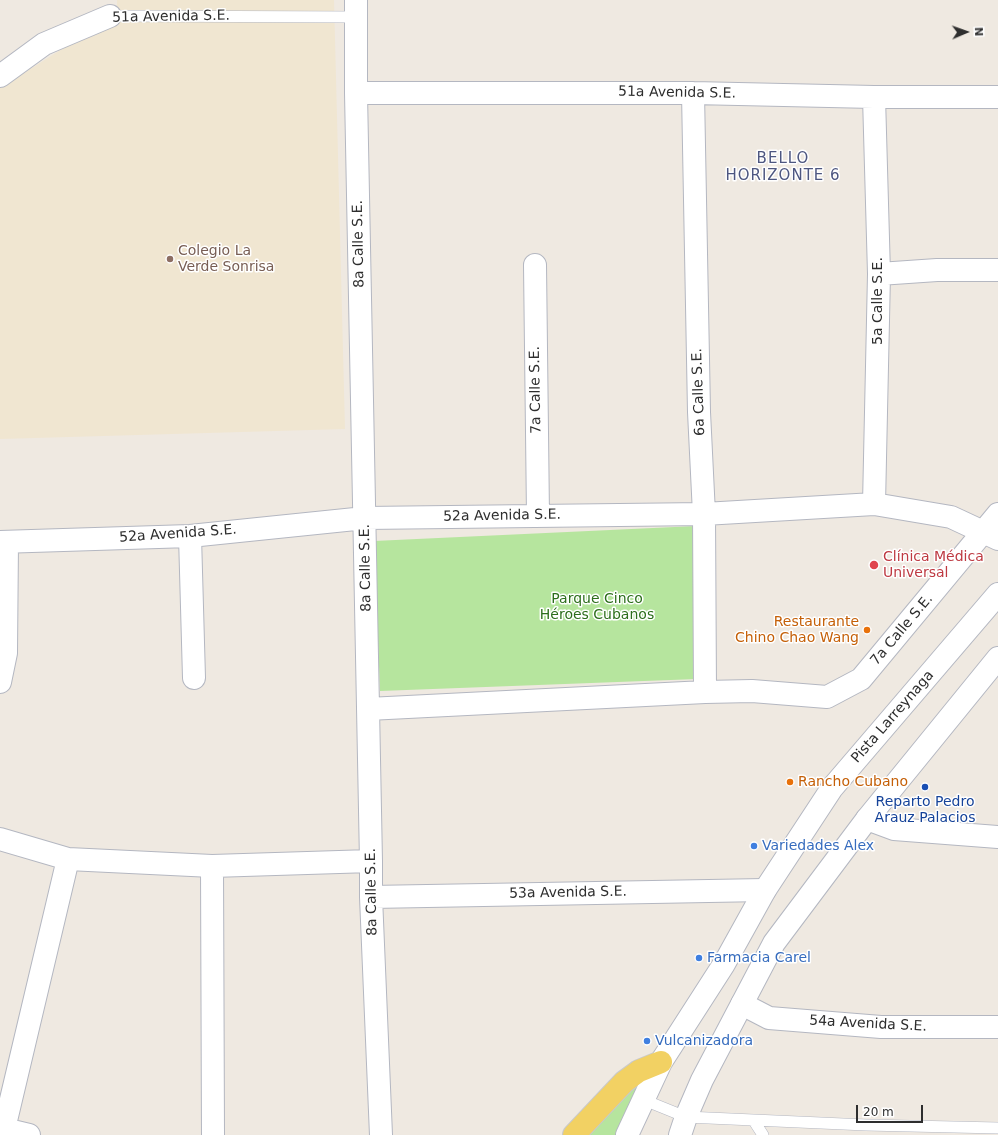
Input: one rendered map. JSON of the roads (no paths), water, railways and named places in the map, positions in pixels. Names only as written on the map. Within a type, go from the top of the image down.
[{"type":"main road","points":[[574,1135],[624,1082],[639,1071],[661,1062]]},
{"type":"street","name":"8a Calle S.E.","points":[[356,8],[356,93],[371,897],[381,1135]]},
{"type":"street","name":"51a Avenida S.E.","points":[[0,76],[44,44],[110,16]]},
{"type":"street","name":"51a Avenida S.E.","points":[[356,93],[693,93],[874,97],[998,97]]},
{"type":"street","name":"6a Calle S.E.","points":[[693,93],[699,404],[704,514],[705,692]]},
{"type":"street","name":"5a Calle S.E.","points":[[874,97],[879,274],[874,504]]},
{"type":"street","name":"7a Calle S.E.","points":[[535,265],[538,516]]},
{"type":"street","points":[[879,274],[937,270],[998,270]]},
{"type":"street","name":"52a Avenida S.E.","points":[[3,542],[190,536],[365,518],[704,514],[874,504],[951,517],[990,535]]},
{"type":"street","name":"7a Calle S.E.","points":[[705,692],[752,691],[827,697],[861,679],[990,535],[998,514]]},
{"type":"street","points":[[190,536],[194,678]]},
{"type":"street","points":[[0,682],[6,653],[3,542]]},
{"type":"street","name":"Pista Larreynaga","points":[[627,1135],[661,1062],[724,964],[765,890],[832,788],[998,594]]},
{"type":"street","points":[[683,1126],[702,1080],[774,943],[867,819],[998,658]]},
{"type":"street","points":[[368,709],[705,692]]},
{"type":"street","points":[[867,819],[894,829],[998,837]]},
{"type":"street","points":[[0,839],[68,859],[212,866],[371,861]]},
{"type":"street","points":[[29,1135],[2,1128],[68,859]]},
{"type":"street","points":[[212,866],[213,1135]]},
{"type":"street","name":"53a Avenida S.E.","points":[[371,897],[765,890]]},
{"type":"street","name":"54a Avenida S.E.","points":[[742,1004],[769,1018],[881,1027],[998,1027]]},
{"type":"lane","name":"51a Avenida S.E.","points":[[110,16],[356,8]]},
{"type":"lane","points":[[644,1100],[683,1126],[754,1121],[866,1130],[998,1128]]},
{"type":"lane","points":[[754,1121],[763,1135]]},
{"type":"place","name":"Colegio La Verde Sonrisa","points":[[170,259]]},
{"type":"place","name":"Clínica Médica Universal","points":[[874,565]]},
{"type":"place","name":"Restaurante Chino Chao Wang","points":[[867,630]]},
{"type":"place","name":"Rancho Cubano","points":[[790,782]]},
{"type":"place","name":"Reparto Pedro Arauz Palacios","points":[[925,787]]},
{"type":"place","name":"Variedades Alex","points":[[754,846]]},
{"type":"place","name":"Farmacia Carel","points":[[699,958]]},
{"type":"place","name":"Vulcanizadora","points":[[647,1041]]},
{"type":"district","name":"BELLO HORIZONTE 6","points":[[783,168]]},
{"type":"park label","name":"Parque Cinco Héroes Cubanos","points":[[597,608]]}]
